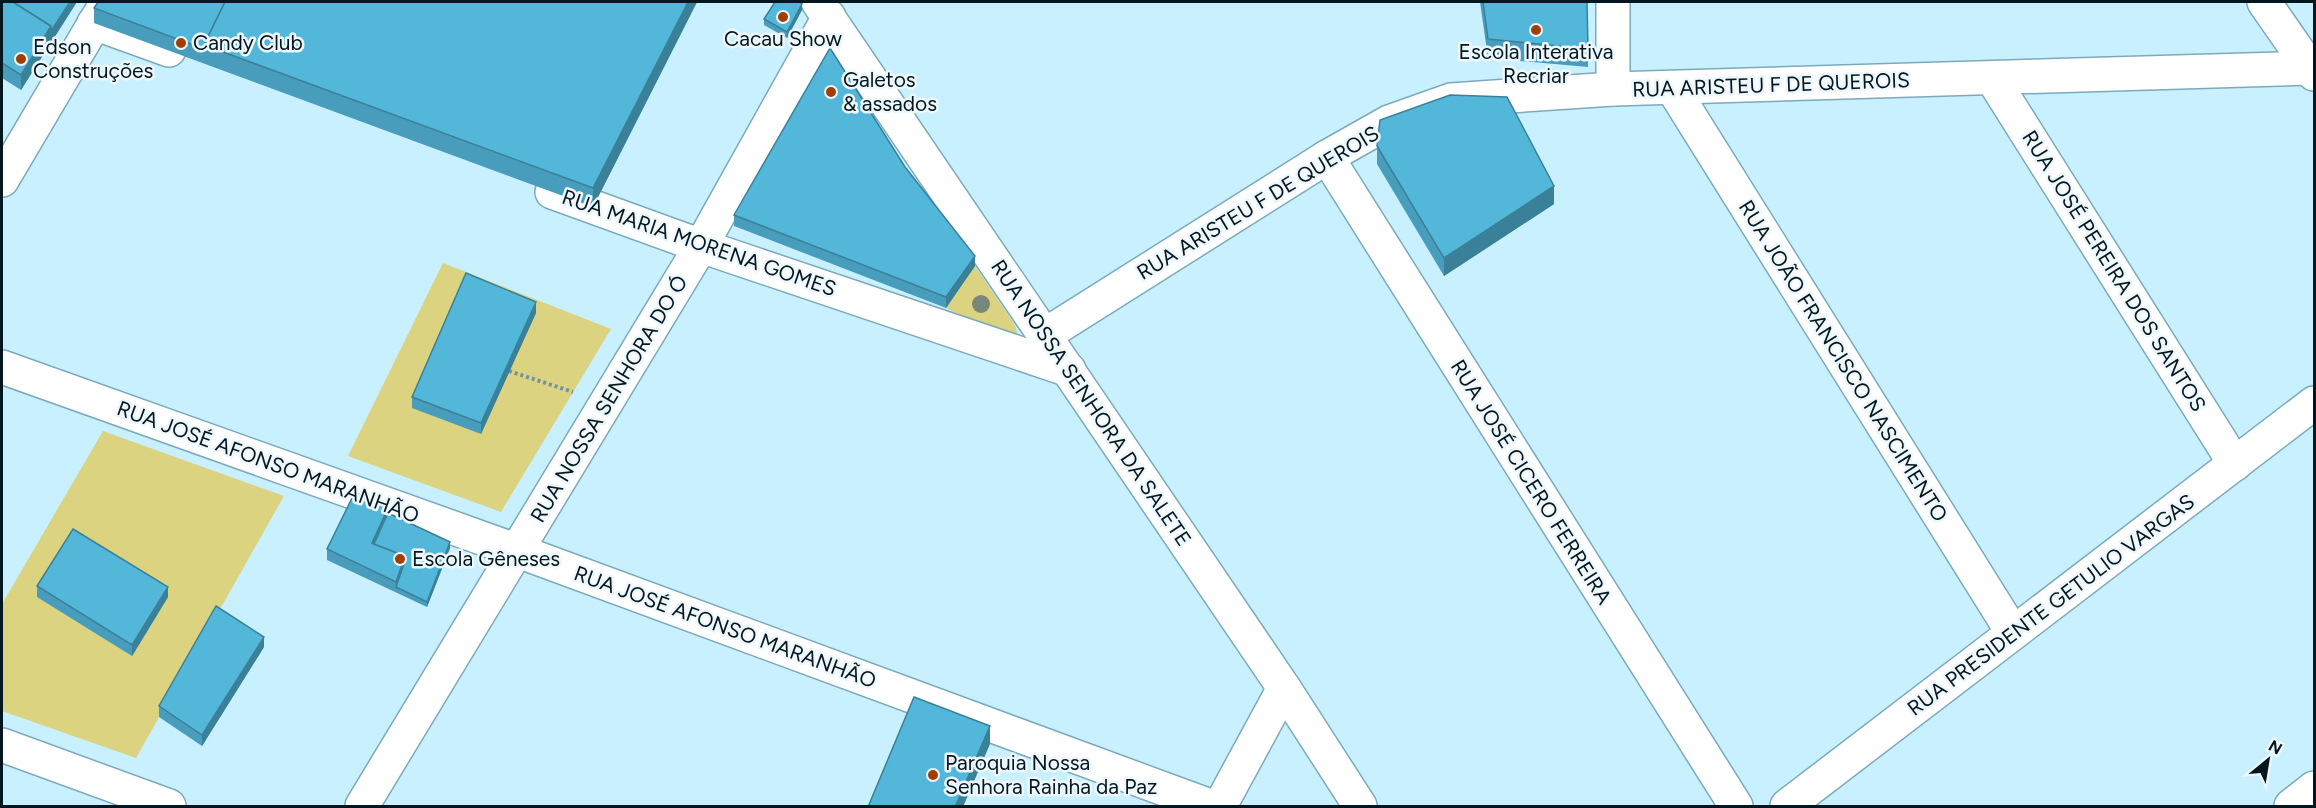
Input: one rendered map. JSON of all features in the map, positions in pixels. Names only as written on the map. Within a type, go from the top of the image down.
[{"type":"street","points":[[1613,2],[1613,89]]},
{"type":"street","points":[[2264,2],[2312,71]]},
{"type":"street","name":"RUA NOSSA SENHORA DO Ó","points":[[363,807],[701,246],[824,9]]},
{"type":"street","name":"RUA NOSSA SENHORA DA SALETE","points":[[824,9],[1284,688],[1360,807]]},
{"type":"street","points":[[2,180],[101,12],[193,59]]},
{"type":"street","name":"RUA ARISTEU F DE QUEROIS","points":[[1045,335],[1327,157],[1389,123],[1451,100],[1613,89],[2312,71]]},
{"type":"street","name":"RUA JOSÉ PEREIRA DOS SANTOS","points":[[1992,78],[2235,464]]},
{"type":"street","name":"RUA JOÃO FRANCISCO NASCIMENTO","points":[[1673,89],[2013,633]]},
{"type":"street","name":"RUA JOSÉ CICERO FERREIRA","points":[[1327,157],[1736,807]]},
{"type":"street","name":"RUA MARIA MORENA GOMES","points":[[526,182],[701,246],[1068,370]]},
{"type":"street","name":"RUA JOSÉ AFONSO MARANHÃO","points":[[2,367],[518,551],[1210,807]]},
{"type":"street","name":"RUA PRESIDENTE GETULIO VARGAS","points":[[1787,807],[2314,403]]},
{"type":"street","points":[[1220,807],[1284,688]]},
{"type":"street","points":[[2,745],[169,807]]},
{"type":"street","points":[[2291,807],[2314,788]]},
{"type":"path","points":[[509,371],[573,392]]},
{"type":"shaded area","points":[[443,263],[611,329],[501,512],[348,456]]},
{"type":"shaded area","points":[[975,266],[1015,325],[1018,335],[1013,340],[946,308]]},
{"type":"shaded area","points":[[103,431],[284,496],[136,758],[2,711],[2,604]]},
{"type":"building","name":"Edson Construções","points":[[2,2],[13,2],[51,26],[21,75],[2,63]]},
{"type":"building","points":[[13,2],[70,2],[51,31],[51,26]]},
{"type":"building","name":"Candy Club","points":[[98,2],[225,2],[204,49],[94,8]]},
{"type":"building","points":[[225,2],[688,2],[593,188],[204,45]]},
{"type":"building","name":"Cacau Show","points":[[775,2],[800,2],[802,4],[787,32],[764,19]]},
{"type":"building","name":"Escola Interativa Recriar","points":[[1483,2],[1587,2],[1588,49],[1488,39]]},
{"type":"building","points":[[830,48],[905,167],[975,256],[946,297],[734,215]]},
{"type":"building","points":[[1450,95],[1507,97],[1554,186],[1444,258],[1377,146],[1380,120]]},
{"type":"building","points":[[466,273],[536,302],[481,423],[412,397]]},
{"type":"building","points":[[355,492],[388,508],[372,543],[405,556],[396,582],[327,549]]},
{"type":"building","points":[[388,513],[450,542],[427,602],[396,587],[405,556],[374,544]]},
{"type":"building","points":[[73,529],[168,587],[132,645],[37,586]]},
{"type":"building","points":[[216,606],[264,637],[202,735],[159,706]]},
{"type":"building","name":"Paroquia Nossa Senhora Rainha da Paz","points":[[914,697],[990,726],[955,807],[868,807]]},
{"type":"place","name":"Cacau Show","points":[[783,17]]},
{"type":"place","name":"Escola Interativa Recriar","points":[[1536,30]]},
{"type":"place","name":"Candy Club","points":[[181,43]]},
{"type":"place","name":"Edson Construções","points":[[21,59]]},
{"type":"place","name":"Galetos & assados","points":[[831,92]]},
{"type":"place","name":"Escola Gêneses","points":[[400,559]]},
{"type":"place","name":"Paroquia Nossa Senhora Rainha da Paz","points":[[933,775]]}]
